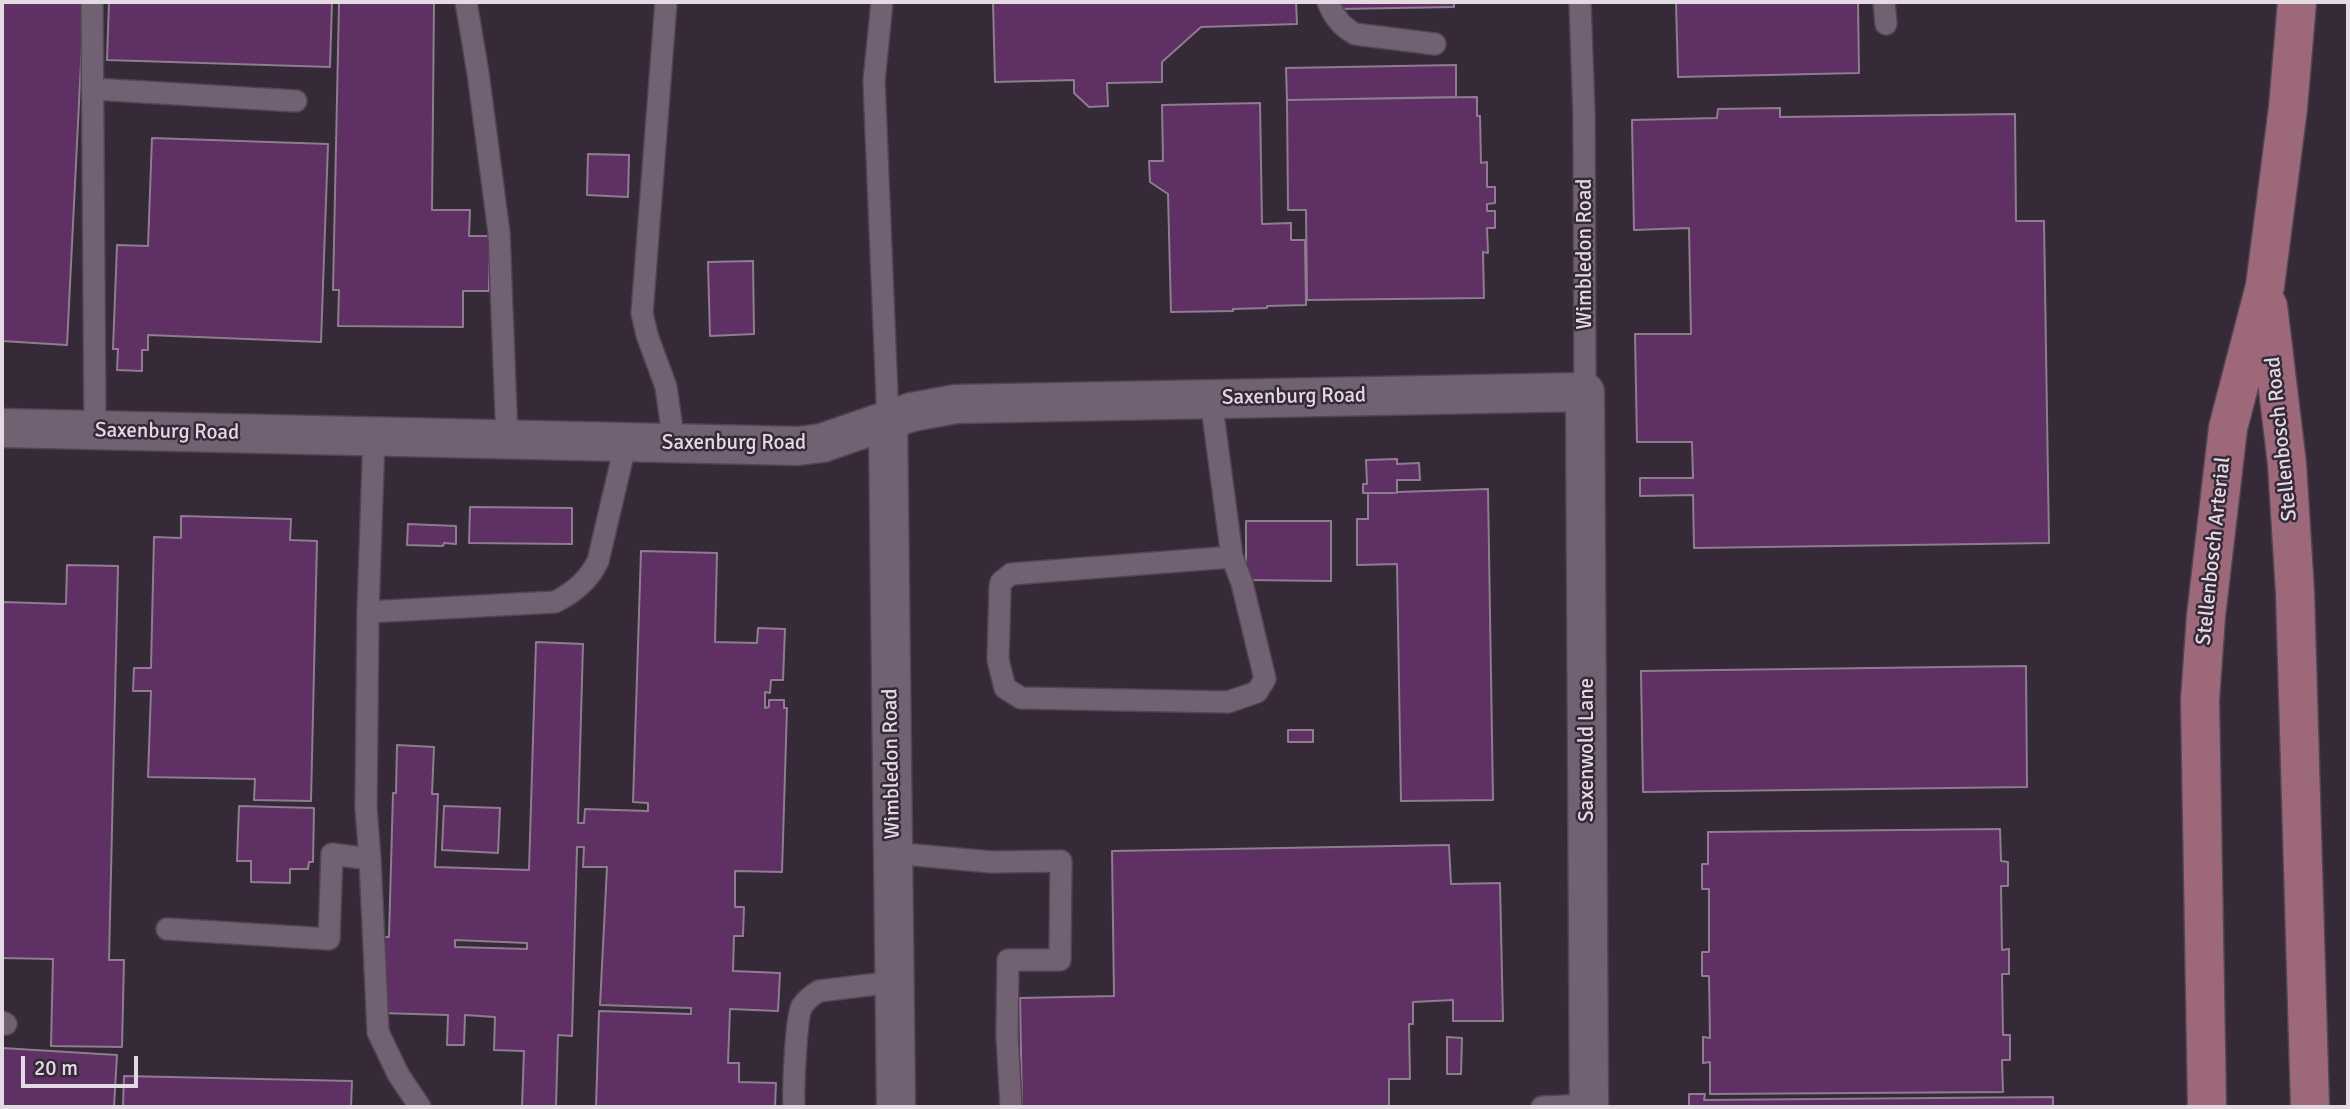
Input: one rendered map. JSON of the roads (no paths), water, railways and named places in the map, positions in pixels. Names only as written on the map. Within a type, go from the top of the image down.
[{"type":"main road","name":"Stellenbosch Arterial","points":[[2207,1107],[2200,700],[2206,616],[2228,428],[2265,286],[2288,108],[2297,2]]},
{"type":"main road","name":"Stellenbosch Road","points":[[2265,286],[2287,464],[2295,592],[2310,1107]]},
{"type":"street","name":"Saxenburg Road","points":[[2,428],[798,446],[821,443],[912,412],[956,404],[1586,392]]},
{"type":"street","name":"Saxenwold Lane","points":[[1586,392],[1589,1106]]},
{"type":"street","name":"Wimbledon Road","points":[[888,421],[896,1107]]},
{"type":"lane","points":[[92,2],[95,430]]},
{"type":"lane","points":[[466,2],[499,233],[507,439]]},
{"type":"lane","points":[[666,2],[642,313],[666,387],[674,443]]},
{"type":"lane","points":[[881,2],[874,81],[888,421]]},
{"type":"lane","points":[[1328,2],[1338,21],[1355,34],[1435,44]]},
{"type":"lane","name":"Wimbledon Road","points":[[1580,2],[1584,116],[1586,392]]},
{"type":"lane","points":[[1884,2],[1886,24]]},
{"type":"lane","points":[[93,89],[296,102]]},
{"type":"lane","points":[[1211,399],[1232,557],[1242,583],[1264,669],[1265,679],[1257,692],[1228,702],[1021,698],[1005,688],[998,660],[1000,588],[1001,582],[1011,574],[1232,557]]},
{"type":"lane","points":[[374,436],[368,612],[366,808],[378,1032],[398,1074],[420,1107]]},
{"type":"lane","points":[[368,612],[555,602],[570,594],[591,574],[598,561],[626,442]]},
{"type":"lane","points":[[893,853],[990,862],[1061,861],[1060,960],[1008,960],[1007,1035],[1011,1107]]},
{"type":"lane","points":[[167,929],[329,939],[332,854],[370,859]]},
{"type":"lane","points":[[794,1107],[793,1090],[801,1008],[819,991],[894,982]]},
{"type":"lane","points":[[1542,1107],[1589,1106]]}]
